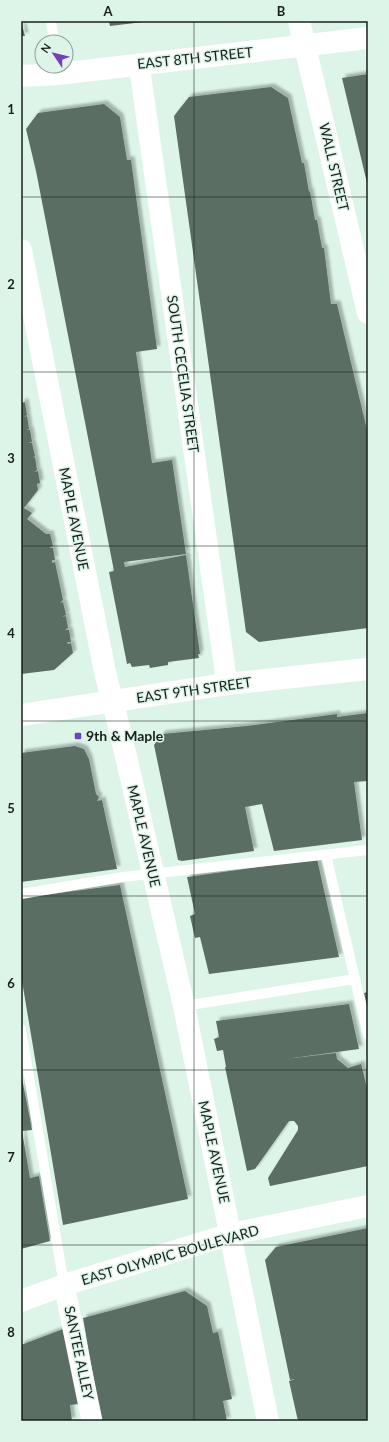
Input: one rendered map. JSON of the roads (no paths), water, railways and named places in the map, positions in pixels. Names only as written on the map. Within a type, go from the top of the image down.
[{"type":"street","name":"WALL STREET","points":[[299,21],[368,314]]},
{"type":"street","name":"EAST 8TH STREET","points":[[74,69],[139,64],[368,38]]},
{"type":"street","name":"SOUTH CECELIA STREET","points":[[139,64],[227,684]]},
{"type":"street","name":"EAST 8TH STREET","points":[[21,76],[34,74]]},
{"type":"street","name":"MAPLE AVENUE","points":[[21,250],[105,672],[184,1006],[231,1234],[237,1275],[268,1421]]},
{"type":"street","name":"EAST 9TH STREET","points":[[21,715],[227,684],[368,669]]},
{"type":"street","name":"EAST OLYMPIC BOULEVARD","points":[[21,1301],[64,1285],[231,1234],[368,1206]]},
{"type":"street","name":"SANTEE ALLEY","points":[[64,1285],[92,1421]]},
{"type":"lane","points":[[51,21],[53,34]]},
{"type":"lane","points":[[21,894],[152,874],[368,850]]},
{"type":"lane","points":[[326,855],[368,1035]]},
{"type":"lane","points":[[184,1006],[355,979]]},
{"type":"lane","points":[[21,1029],[64,1285]]},
{"type":"place","name":"9th & Maple","points":[[78,736]]}]
